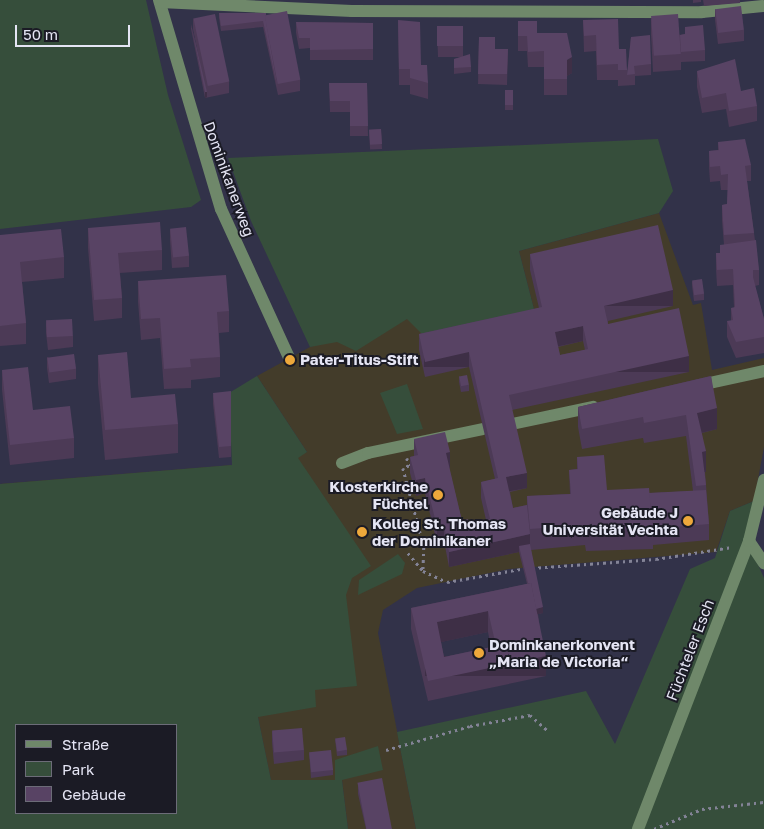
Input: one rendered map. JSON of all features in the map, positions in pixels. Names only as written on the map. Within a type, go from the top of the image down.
[{"type":"street","points":[[160,1],[352,11],[702,12],[763,6]]},
{"type":"street","name":"Dominikanerweg","points":[[160,1],[221,210],[290,360]]},
{"type":"street","points":[[685,388],[764,371]]},
{"type":"street","points":[[512,424],[608,404]]},
{"type":"street","points":[[342,462],[404,445],[483,429]]},
{"type":"street","name":"Füchteler Esch","points":[[638,829],[749,541],[764,480]]},
{"type":"street","points":[[749,541],[764,563]]},
{"type":"path","points":[[404,445],[409,466],[403,468],[424,547],[423,571]]},
{"type":"path","points":[[408,553],[423,571],[447,582],[509,569],[716,552],[749,541]]},
{"type":"path","points":[[386,750],[470,726],[530,715],[547,730]]},
{"type":"path","points":[[654,829],[702,808],[764,802]]},
{"type":"shaded area","name":"Kolleg St. Thomas der Dominikaner","points":[[659,213],[693,305],[701,303],[712,370],[764,358],[764,447],[754,501],[730,511],[716,552],[509,569],[417,588],[383,610],[378,633],[416,829],[348,829],[342,780],[271,781],[258,717],[178,724],[16,724],[0,484],[233,465],[307,452],[257,376],[310,347],[407,319],[535,313],[519,251]]},
{"type":"green space","points":[[0,0],[146,0],[168,95],[201,200],[191,207],[0,229]]},
{"type":"green space","points":[[658,139],[673,191],[659,213],[519,251],[535,313],[425,337],[407,319],[356,351],[337,342],[310,347],[251,221],[228,158]]},
{"type":"green space","points":[[257,376],[307,452],[298,458],[371,566],[352,578],[346,595],[357,686],[315,690],[316,707],[258,717],[271,780],[335,780],[335,760],[378,746],[383,770],[342,780],[348,829],[0,829],[0,484],[232,465],[229,393]]},
{"type":"green space","points":[[407,384],[423,429],[397,434],[380,393]]},
{"type":"green space","points":[[754,501],[748,542],[764,578],[764,829],[416,829],[397,732],[586,691],[615,744],[690,569],[715,558],[730,511]]},
{"type":"green space","points":[[398,554],[405,563],[402,574],[358,595],[359,580]]},
{"type":"building","points":[[741,6],[744,30],[718,33],[715,9]]},
{"type":"building","points":[[287,11],[300,80],[278,84],[264,15]]},
{"type":"building","points":[[219,13],[266,13],[278,90],[263,21],[221,26]]},
{"type":"building","points":[[215,14],[229,81],[208,86],[193,19]]},
{"type":"building","points":[[678,14],[681,54],[654,56],[651,16]]},
{"type":"building","points":[[618,19],[619,49],[626,49],[627,70],[618,70],[618,64],[597,65],[596,35],[584,36],[583,20]]},
{"type":"building","points":[[398,20],[420,22],[421,65],[427,65],[428,83],[410,78],[410,69],[399,69]]},
{"type":"building","points":[[518,21],[537,21],[537,33],[567,33],[572,57],[567,60],[567,79],[544,79],[544,51],[528,52],[527,36],[518,36]]},
{"type":"building","points":[[296,22],[373,23],[373,49],[310,50],[310,38],[299,38]]},
{"type":"building","points":[[191,24],[207,92],[205,92]]},
{"type":"building","points":[[703,25],[705,50],[681,52],[680,35],[685,34],[685,27]]},
{"type":"building","points":[[437,26],[463,26],[463,46],[437,46]]},
{"type":"building","points":[[650,35],[651,64],[634,66],[635,74],[627,75],[631,37]]},
{"type":"building","points":[[479,37],[495,37],[495,49],[508,49],[507,74],[478,74]]},
{"type":"building","points":[[470,54],[471,67],[454,68],[454,59]]},
{"type":"building","points":[[735,59],[741,91],[754,88],[757,106],[729,111],[726,93],[702,98],[697,71]]},
{"type":"building","points":[[329,83],[367,83],[368,126],[350,126],[350,101],[330,101]]},
{"type":"building","points":[[505,90],[513,90],[513,105],[505,105]]},
{"type":"building","points":[[381,129],[382,144],[370,145],[369,130]]},
{"type":"building","points":[[745,139],[751,165],[745,166],[754,233],[724,235],[722,205],[727,204],[728,174],[721,175],[720,166],[710,167],[709,151],[719,150],[718,142]]},
{"type":"building","points":[[160,222],[162,250],[118,253],[122,298],[94,300],[88,228]]},
{"type":"building","points":[[658,225],[673,290],[604,306],[608,324],[679,308],[689,356],[509,395],[527,473],[506,477],[513,508],[527,505],[530,534],[449,552],[444,525],[437,527],[425,478],[416,480],[410,457],[418,455],[414,439],[445,432],[450,452],[446,453],[462,521],[468,519],[469,524],[490,519],[481,482],[498,478],[469,352],[425,362],[419,334],[542,307],[530,254]],"holes":[[[583,326],[588,349],[560,355],[555,332]]]},
{"type":"building","points":[[186,227],[189,256],[173,258],[170,229]]},
{"type":"building","points":[[61,229],[64,257],[20,262],[26,323],[0,326],[0,235]]},
{"type":"building","points":[[756,240],[759,270],[753,270],[753,277],[764,319],[764,337],[736,342],[727,321],[733,320],[731,308],[735,307],[733,269],[717,270],[716,253],[720,253],[720,245]]},
{"type":"building","points":[[226,275],[229,311],[217,312],[220,357],[190,359],[191,367],[164,369],[160,318],[141,319],[138,281]]},
{"type":"building","points":[[702,279],[704,294],[694,295],[692,280]]},
{"type":"building","points":[[72,319],[73,336],[47,337],[46,320]]},
{"type":"building","points":[[127,352],[131,398],[175,394],[178,424],[105,430],[98,355]]},
{"type":"building","points":[[74,354],[76,369],[49,373],[47,358]]},
{"type":"building","points":[[28,367],[33,410],[70,406],[74,438],[10,445],[2,370]]},
{"type":"building","points":[[467,375],[469,385],[461,386],[459,377]]},
{"type":"building","points":[[711,376],[717,408],[697,413],[706,451],[702,452],[706,485],[696,486],[686,415],[644,423],[643,417],[582,429],[578,407]]},
{"type":"building","points":[[231,391],[231,446],[219,447],[213,393]]},
{"type":"building","points":[[604,455],[607,490],[649,488],[653,529],[586,531],[585,525],[530,529],[527,496],[571,494],[569,470],[578,469],[577,457]]},
{"type":"building","points":[[706,490],[709,524],[653,529],[649,493]]},
{"type":"building","points":[[530,544],[543,607],[536,609],[531,583],[528,583],[519,546]]},
{"type":"building","points":[[531,583],[546,656],[428,681],[411,608]],"holes":[[[488,611],[496,646],[444,657],[437,622]]]},
{"type":"building","points":[[302,728],[304,750],[274,753],[272,731]]},
{"type":"building","points":[[345,737],[347,750],[337,751],[335,739]]},
{"type":"building","points":[[331,750],[333,770],[311,772],[309,752]]},
{"type":"building","points":[[382,778],[392,829],[366,829],[357,783]]},
{"type":"place","name":"Pater-Titus-Stift","points":[[290,360]]},
{"type":"place","name":"Klosterkirche Füchtel","points":[[438,495]]},
{"type":"place","name":"Gebäude J Universität Vechta","points":[[688,521]]},
{"type":"place","name":"Kolleg St. Thomas der Dominikaner","points":[[362,532]]},
{"type":"place","name":"Dominkanerkonvent „Maria de Victoria“","points":[[479,653]]}]
